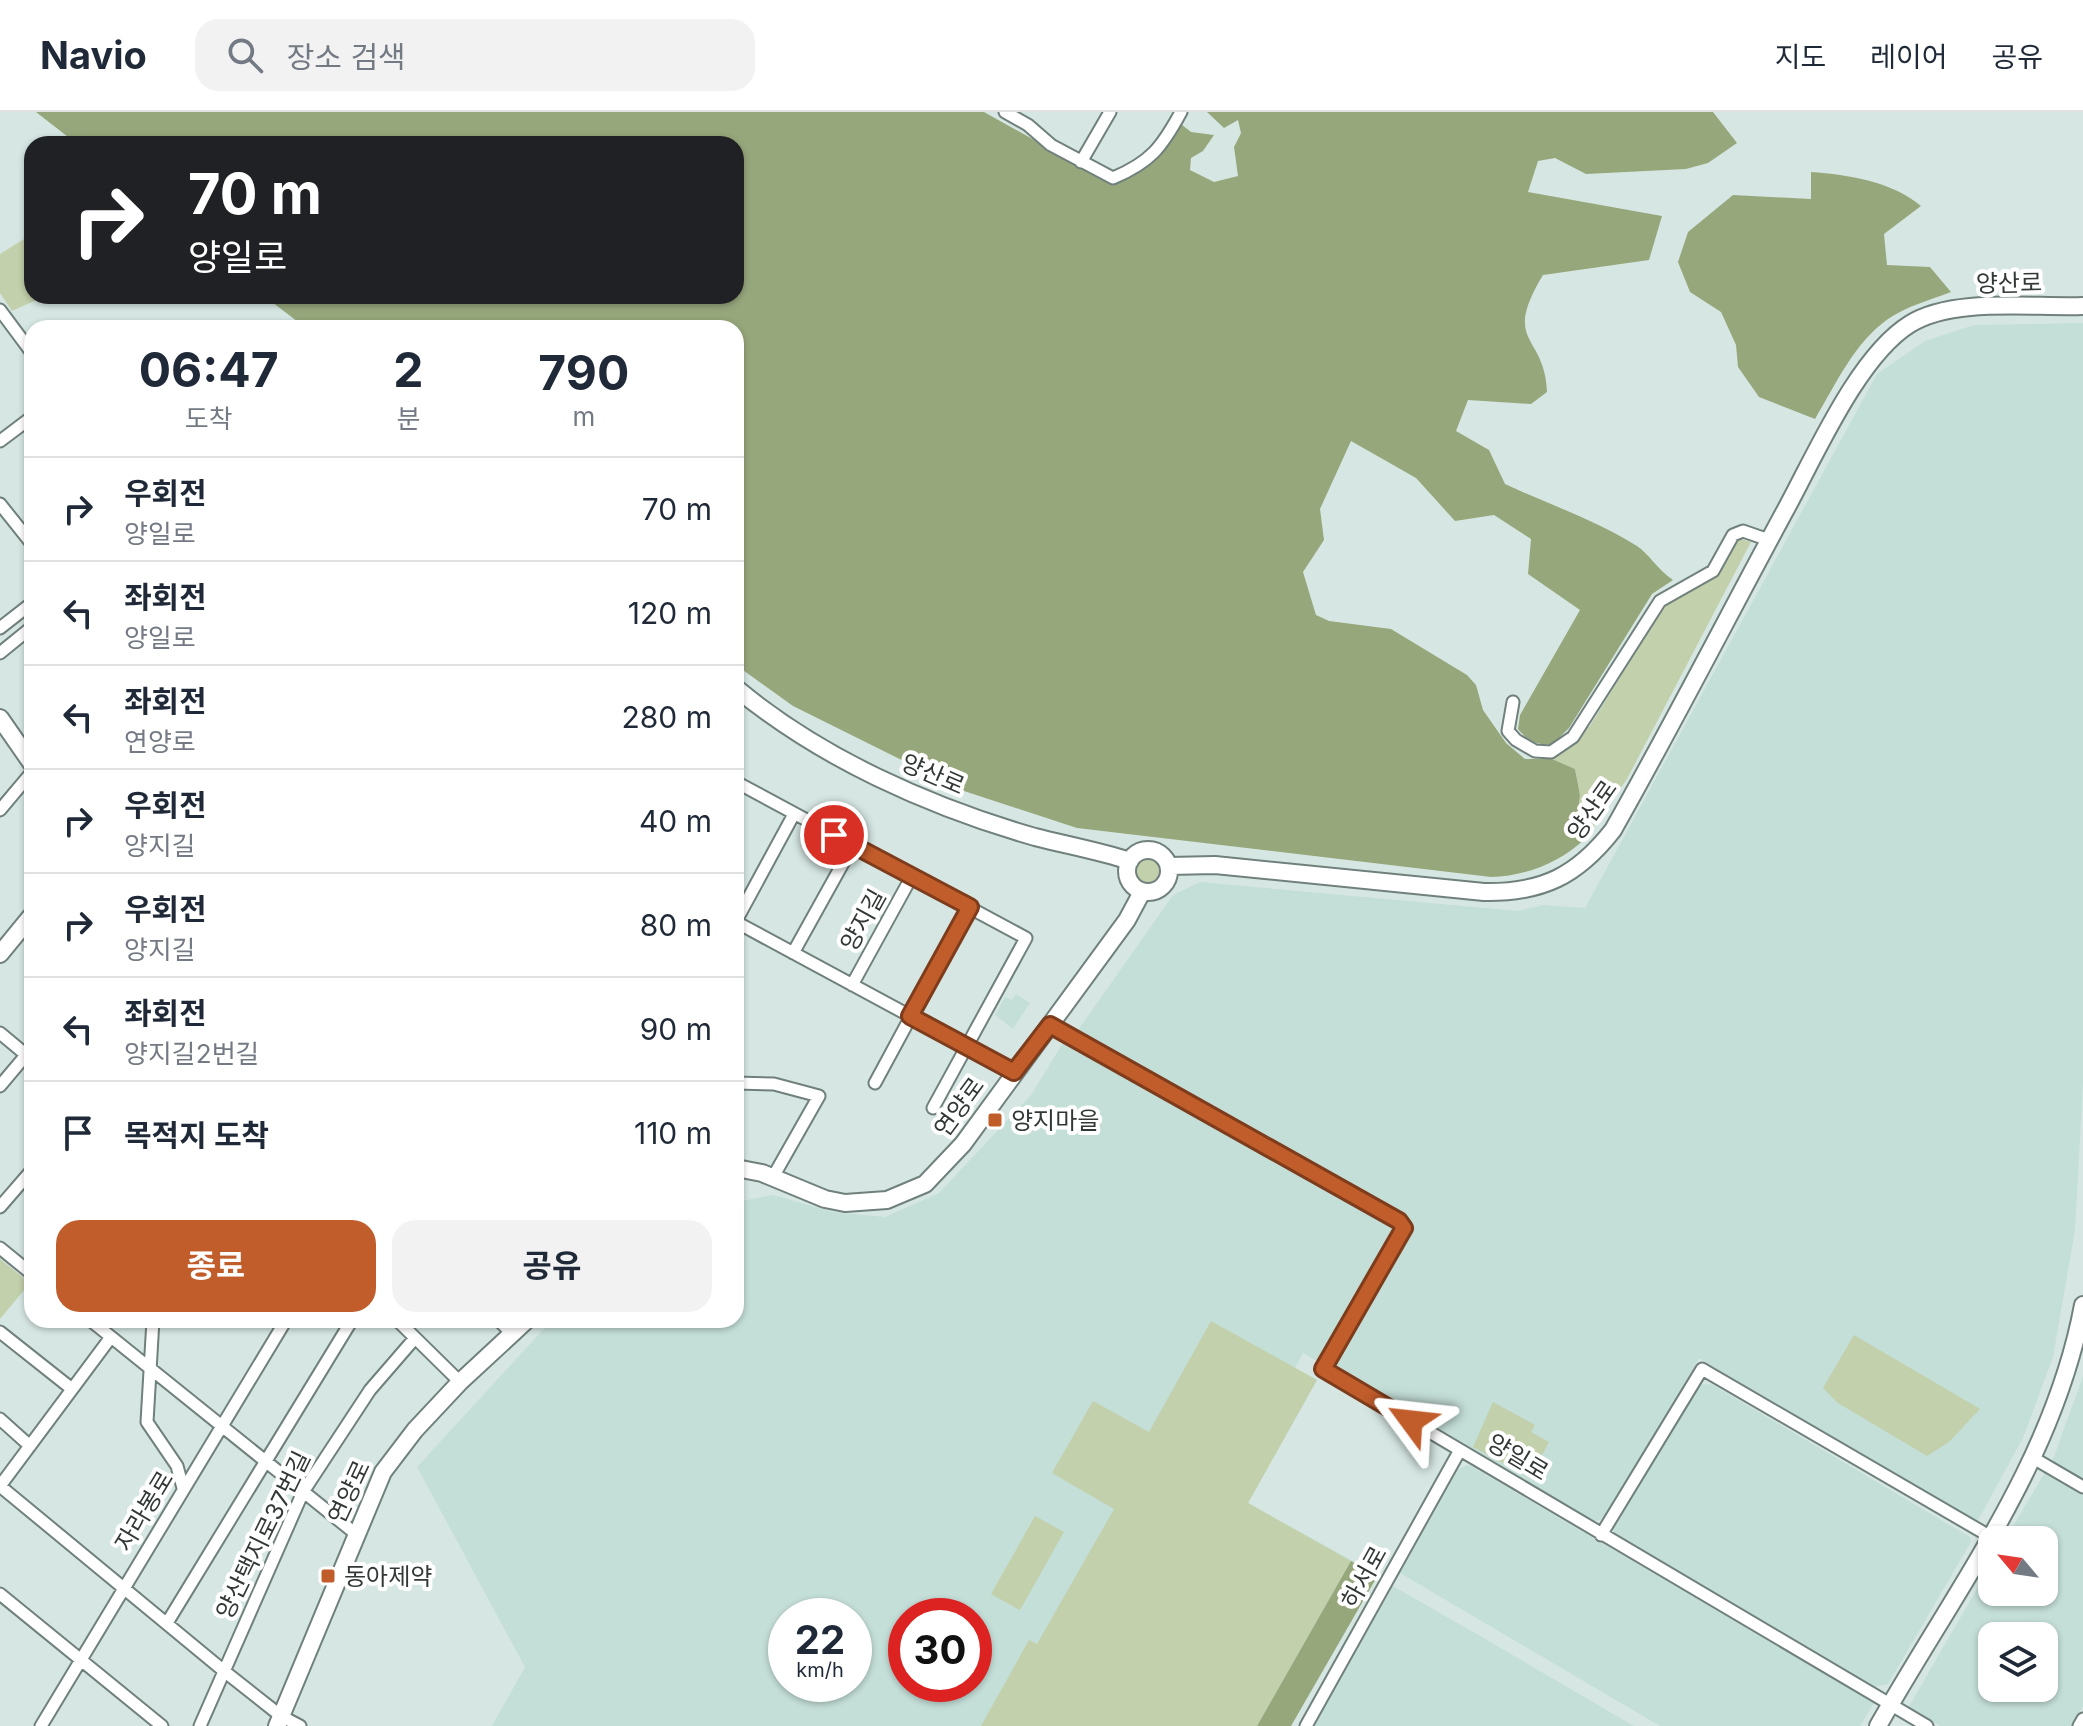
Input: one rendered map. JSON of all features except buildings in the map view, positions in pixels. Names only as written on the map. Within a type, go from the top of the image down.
[{"type":"street","points":[[1005,112],[1028,125],[1051,145],[1113,178],[1138,167],[1162,147],[1181,112]]},
{"type":"street","points":[[1028,125],[1036,112]]},
{"type":"street","points":[[1081,162],[1110,112]]},
{"type":"street","name":"양산로","points":[[1169,866],[1215,865],[1484,892],[1527,890],[1565,875],[1594,855],[1613,830],[1866,367],[1908,324],[1936,312],[1962,308],[2083,306]]},
{"type":"street","points":[[0,310],[24,342]]},
{"type":"street","points":[[0,441],[24,423]]},
{"type":"street","points":[[0,504],[24,534]]},
{"type":"street","points":[[1513,702],[1508,731],[1516,740],[1535,751],[1551,752],[1573,737],[1660,601],[1713,571],[1733,535],[1743,531],[1769,540]]},
{"type":"street","points":[[0,628],[24,609]]},
{"type":"street","points":[[0,653],[24,636]]},
{"type":"street","name":"양산로","points":[[744,693],[805,735],[909,791],[996,824],[1130,861]]},
{"type":"street","points":[[0,718],[24,752]]},
{"type":"street","points":[[0,810],[24,782]]},
{"type":"street","points":[[744,788],[1026,938],[933,1108]]},
{"type":"street","name":"양지길","points":[[744,907],[794,814]]},
{"type":"street","name":"양지길","points":[[793,953],[853,845]]},
{"type":"street","points":[[1153,850],[1162,854],[1169,866],[1164,886],[1152,892],[1142,892],[1128,878],[1130,861],[1140,851],[1153,850]]},
{"type":"street","name":"양지길","points":[[852,985],[912,876]]},
{"type":"street","name":"연양로","points":[[744,1170],[773,1177],[825,1199],[845,1203],[872,1203],[912,1192],[942,1170],[963,1144],[1127,920],[1142,892]]},
{"type":"street","points":[[875,1083],[970,907]]},
{"type":"street","points":[[0,954],[24,925]]},
{"type":"street","name":"양지길","points":[[744,926],[1014,1072]]},
{"type":"street","name":"양일로","points":[[1050,1025],[1399,1221],[1404,1228],[1323,1369],[1927,1726]]},
{"type":"street","points":[[0,1033],[24,1050]]},
{"type":"street","points":[[0,1086],[24,1060]]},
{"type":"street","points":[[744,1084],[790,1087],[819,1096],[773,1177]]},
{"type":"street","points":[[0,1207],[24,1179]]},
{"type":"street","points":[[0,1248],[24,1268]]},
{"type":"street","points":[[1997,1526],[2035,1459],[2057,1401],[2083,1305]]},
{"type":"street","points":[[100,1328],[356,1534]]},
{"type":"street","points":[[153,1328],[147,1422],[177,1466],[183,1488]]},
{"type":"street","name":"자라봉로","points":[[41,1726],[281,1328]]},
{"type":"street","points":[[167,1623],[347,1328]]},
{"type":"street","points":[[405,1328],[460,1382]]},
{"type":"street","points":[[510,1328],[514,1332]]},
{"type":"street","name":"연양로","points":[[279,1721],[383,1472],[415,1430],[460,1382],[518,1328]]},
{"type":"street","points":[[0,1332],[72,1389]]},
{"type":"street","points":[[111,1337],[0,1486],[224,1671],[279,1721],[300,1726]]},
{"type":"street","name":"양산택지로37번길","points":[[200,1726],[303,1492],[360,1404],[415,1338]]},
{"type":"street","points":[[1601,1535],[1702,1369],[1978,1529]]},
{"type":"street","points":[[0,1419],[30,1446]]},
{"type":"street","name":"하서로","points":[[1306,1726],[1460,1450]]},
{"type":"street","points":[[2035,1459],[2083,1487]]},
{"type":"street","points":[[1878,1726],[1978,1558]]},
{"type":"street","points":[[0,1594],[162,1726]]},
{"type":"street","points":[[2079,1726],[2083,1719]]},
{"type":"shaded area","points":[[2083,323],[2083,1084],[2075,1230],[2053,1357],[2023,1438],[1976,1524],[1699,1358],[1604,1519],[1590,1522],[1303,1353],[1295,1368],[1317,1380],[1248,1503],[1378,1575],[1291,1726],[492,1726],[525,1667],[417,1467],[545,1328],[744,1328],[744,1200],[773,1195],[833,1212],[885,1217],[939,1193],[1031,1095],[1064,1041],[1076,1033],[1173,895],[1200,882],[1518,911],[1543,905],[1585,908],[1877,374],[1925,341],[1974,325]]},
{"type":"shaded area","points":[[1016,994],[1030,1003],[1013,1029],[995,1015],[1005,997],[1012,1000]]},
{"type":"shaded area","points":[[2083,1376],[2083,1480],[2052,1462]]},
{"type":"shaded area","points":[[1711,1384],[1970,1537],[1971,1542],[1888,1684],[1874,1687],[1615,1536],[1613,1527],[1699,1385]]},
{"type":"shaded area","points":[[1469,1465],[1874,1703],[1860,1726],[1660,1726],[1400,1573],[1458,1469]]},
{"type":"shaded area","points":[[2045,1472],[2083,1495],[2083,1706],[2072,1726],[1940,1726],[1908,1708],[1978,1587],[1978,1606],[2058,1606],[2058,1526],[2013,1526]]},
{"type":"shaded area","points":[[1393,1586],[1487,1640],[1634,1726],[1314,1726]]},
{"type":"green space","points":[[36,112],[984,112],[1113,184],[1152,160],[1181,124],[1191,132],[1214,135],[1203,151],[1191,158],[1190,170],[1214,182],[1238,176],[1234,147],[1241,133],[1238,120],[1224,128],[1207,112],[1713,112],[1737,143],[1708,163],[1686,169],[1586,174],[1555,158],[1538,161],[1528,192],[1662,216],[1649,260],[1543,275],[1531,298],[1525,327],[1545,373],[1547,392],[1531,404],[1468,400],[1456,431],[1489,450],[1505,484],[1621,537],[1641,549],[1673,580],[1652,594],[1569,728],[1553,744],[1533,742],[1518,729],[1520,715],[1580,610],[1528,574],[1531,539],[1494,515],[1455,521],[1416,478],[1351,441],[1320,509],[1324,540],[1303,572],[1316,615],[1329,621],[1391,629],[1467,675],[1476,685],[1483,710],[1506,743],[1525,759],[1552,759],[1575,769],[1580,795],[1576,827],[1585,839],[1541,867],[1491,877],[1077,828],[964,791],[793,706],[744,671],[744,320],[296,320],[274,304],[744,304],[744,136],[67,136]]},
{"type":"green space","points":[[1811,172],[1855,177],[1883,185],[1921,206],[1884,234],[1887,265],[1930,267],[1951,292],[1903,310],[1876,329],[1847,365],[1815,419],[1759,397],[1738,367],[1736,345],[1721,312],[1690,292],[1678,262],[1688,232],[1733,195],[1811,199]]},
{"type":"green space","points":[[24,239],[24,304],[27,304],[12,311],[0,293],[0,254]]},
{"type":"green space","points":[[1737,538],[1751,542],[1627,779],[1585,839],[1576,827],[1580,795],[1575,769],[1552,759],[1590,726],[1665,604],[1714,577]]},
{"type":"green space","points":[[1147,857],[1158,861],[1162,872],[1158,883],[1147,887],[1136,883],[1132,872],[1136,861]]},
{"type":"green space","points":[[0,1259],[24,1278],[24,1290],[0,1319]]},
{"type":"green space","points":[[1211,1321],[1317,1380],[1248,1503],[1351,1561],[1257,1726],[981,1726],[1029,1640],[1037,1644],[1114,1509],[1052,1473],[1093,1401],[1149,1432]]},
{"type":"green space","points":[[1854,1335],[1980,1409],[1949,1442],[1927,1456],[1838,1403],[1823,1388]]},
{"type":"green space","points":[[1493,1402],[1535,1425],[1531,1432],[1549,1442],[1530,1478],[1473,1447]]},
{"type":"green space","points":[[1035,1516],[1064,1532],[1020,1610],[991,1594]]},
{"type":"green space","points":[[1351,1561],[1378,1575],[1291,1726],[1257,1726]]},
{"type":"place","name":"양지마을","points":[[995,1120]]},
{"type":"place","name":"동아제약","points":[[328,1576]]},
{"type":"route","points":[[834,835],[970,907],[910,1016],[1014,1072],[1050,1025],[1399,1221],[1404,1228],[1323,1369],[1411,1421]]}]
